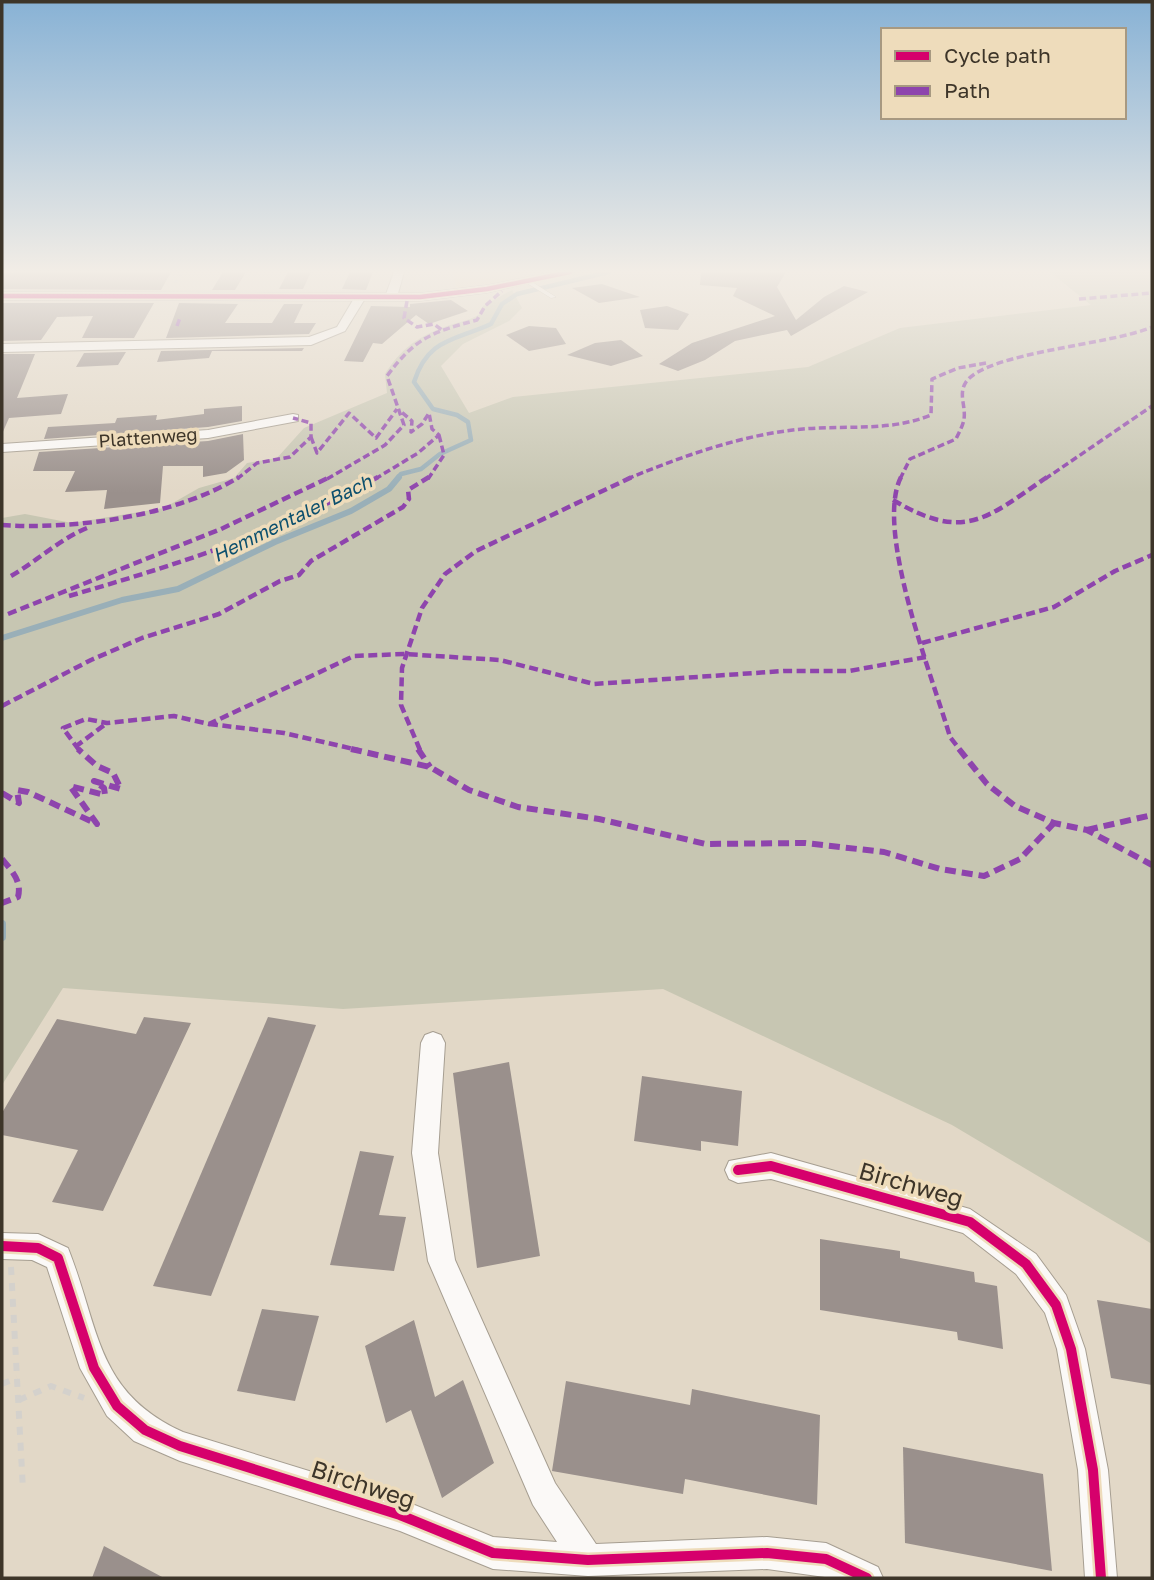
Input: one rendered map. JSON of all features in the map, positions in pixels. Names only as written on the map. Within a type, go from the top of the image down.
[{"type":"street","points":[[2,348],[102,346]]},
{"type":"street","name":"Plattenweg","points":[[2,448],[208,434],[293,418]]},
{"type":"street","points":[[433,1043],[425,1153],[442,1261],[544,1494],[588,1560]]},
{"type":"street","name":"Birchweg","points":[[738,1170],[771,1166],[970,1222],[1026,1264],[1056,1304],[1071,1349],[1093,1470],[1101,1578]]},
{"type":"street","name":"Birchweg","points":[[5,1246],[46,1248],[58,1258],[94,1368],[117,1406],[145,1430],[180,1446],[400,1515],[493,1553],[588,1560],[767,1553],[826,1559],[867,1578]]},
{"type":"path","points":[[5,1246],[19,1400],[23,1490]]},
{"type":"path","points":[[2,1384],[17,1378]]},
{"type":"path","points":[[19,1400],[51,1386],[91,1400]]},
{"type":"green space","points":[[410,346],[461,346],[441,366],[469,413],[513,397],[808,367],[858,346],[1152,346],[1152,1244],[952,1125],[663,989],[343,1009],[63,988],[2,1085],[2,518],[25,514],[72,523],[164,508],[199,488],[234,478],[247,463],[277,458],[304,428],[387,393],[385,374]]},
{"type":"building","points":[[351,346],[372,346],[363,362],[344,361]]},
{"type":"building","points":[[521,346],[557,346],[529,351]]},
{"type":"building","points":[[589,346],[629,346],[643,356],[611,366],[567,355]]},
{"type":"building","points":[[688,346],[728,346],[705,360],[678,371],[659,364]]},
{"type":"building","points":[[304,348],[302,351],[212,351],[209,358],[157,362],[161,351]]},
{"type":"building","points":[[126,352],[118,365],[76,367],[84,353]]},
{"type":"building","points":[[2,354],[35,354],[17,398],[68,394],[61,414],[9,418],[2,434]]},
{"type":"building","points":[[242,406],[242,421],[208,427],[44,439],[48,427],[115,423],[117,418],[157,415],[156,420],[204,414],[204,409]]},
{"type":"building","points":[[243,434],[244,460],[226,473],[203,477],[203,466],[163,466],[160,503],[104,509],[107,490],[65,492],[75,471],[33,471],[39,452],[208,441]]},
{"type":"building","points":[[144,1017],[191,1023],[103,1211],[52,1202],[78,1150],[2,1135],[2,1113],[57,1019],[136,1034]]},
{"type":"building","points":[[268,1017],[316,1025],[211,1296],[153,1286]]},
{"type":"building","points":[[509,1062],[540,1256],[477,1268],[453,1073]]},
{"type":"building","points":[[642,1076],[742,1091],[738,1146],[701,1141],[701,1151],[634,1141]]},
{"type":"building","points":[[360,1151],[394,1156],[379,1215],[406,1217],[394,1271],[330,1265]]},
{"type":"building","points":[[820,1239],[900,1251],[900,1258],[974,1272],[975,1282],[997,1286],[1003,1349],[958,1340],[957,1332],[820,1310]]},
{"type":"building","points":[[1097,1300],[1152,1309],[1152,1385],[1111,1378]]},
{"type":"building","points":[[262,1309],[319,1316],[295,1401],[237,1391]]},
{"type":"building","points":[[414,1320],[435,1397],[463,1380],[494,1463],[442,1498],[411,1410],[386,1423],[365,1346]]},
{"type":"building","points":[[566,1381],[690,1405],[692,1389],[820,1415],[817,1505],[685,1479],[683,1494],[552,1471]]},
{"type":"building","points":[[903,1447],[1043,1474],[1052,1571],[905,1543]]},
{"type":"building","points":[[104,1546],[164,1578],[92,1578]]},
{"type":"waterway","name":"Hemmentaler Bach","points":[[397,479],[401,474],[421,469],[440,454],[471,440],[468,422],[457,415],[433,409],[414,382],[427,357],[440,346]]},
{"type":"waterway","name":"Hemmentaler Bach","points":[[2,638],[122,600],[178,589],[275,542],[351,511],[389,489],[399,477]]},
{"type":"waterway","name":"Hemmentaler Bach","points":[[2,924],[2,937]]},
{"type":"marked path","points":[[8,614],[263,511],[378,450],[393,439],[404,425],[387,376],[407,349],[413,346]]},
{"type":"marked path","points":[[1082,346],[1002,361],[982,369],[968,379],[962,394],[964,419],[956,439],[910,459],[894,491],[898,561],[950,737],[987,784],[1015,806],[1054,823],[1087,830],[1152,865]]},
{"type":"marked path","points":[[430,767],[412,738],[403,714],[400,688],[402,668],[422,608],[445,574],[457,562],[609,486],[678,459],[749,438],[785,431],[897,426],[914,422],[931,415],[932,379],[958,368],[986,363]]},
{"type":"marked path","points":[[893,500],[919,515],[942,523],[953,524],[979,519],[994,513],[1152,406]]},
{"type":"marked path","points":[[311,437],[317,453],[349,413],[376,438],[397,409]]},
{"type":"marked path","points":[[69,596],[188,560],[266,532],[378,477],[418,453],[439,435],[432,429],[429,413],[422,424],[411,432],[412,421],[399,410]]},
{"type":"marked path","points":[[2,525],[46,528],[161,510],[236,479],[257,463],[290,457],[311,437],[311,423],[293,418]]},
{"type":"marked path","points":[[2,706],[91,660],[142,638],[219,614],[280,581],[299,575],[311,561],[403,507],[409,499],[408,490],[426,481],[444,455],[439,435]]},
{"type":"marked path","points":[[11,576],[87,528]]},
{"type":"marked path","points":[[922,643],[1054,607],[1115,571],[1152,555]]},
{"type":"marked path","points":[[2,793],[19,803],[17,790],[28,792],[97,824],[70,786],[105,795],[104,788],[94,781],[98,780],[121,789],[113,773],[97,766],[84,755],[63,728],[86,719],[107,723],[174,716],[193,718],[209,724],[354,656],[404,654],[500,660],[594,684],[784,671],[849,671],[926,657]]},
{"type":"marked path","points":[[75,747],[107,723]]},
{"type":"marked path","points":[[209,724],[284,733],[430,767],[469,790],[518,807],[599,819],[706,844],[805,843],[884,852],[940,869],[984,876],[1020,859],[1054,823]]},
{"type":"marked path","points":[[1087,830],[1152,815]]},
{"type":"marked path","points":[[2,859],[16,876],[19,886],[18,897],[2,903]]},
{"type":"cycle path","points":[[738,1170],[771,1166],[970,1222],[1026,1264],[1056,1305],[1071,1349],[1093,1470],[1101,1578]]},
{"type":"cycle path","points":[[2,1246],[38,1248],[58,1258],[94,1368],[117,1406],[145,1430],[180,1446],[400,1515],[493,1553],[588,1560],[767,1553],[826,1559],[867,1578]]}]
